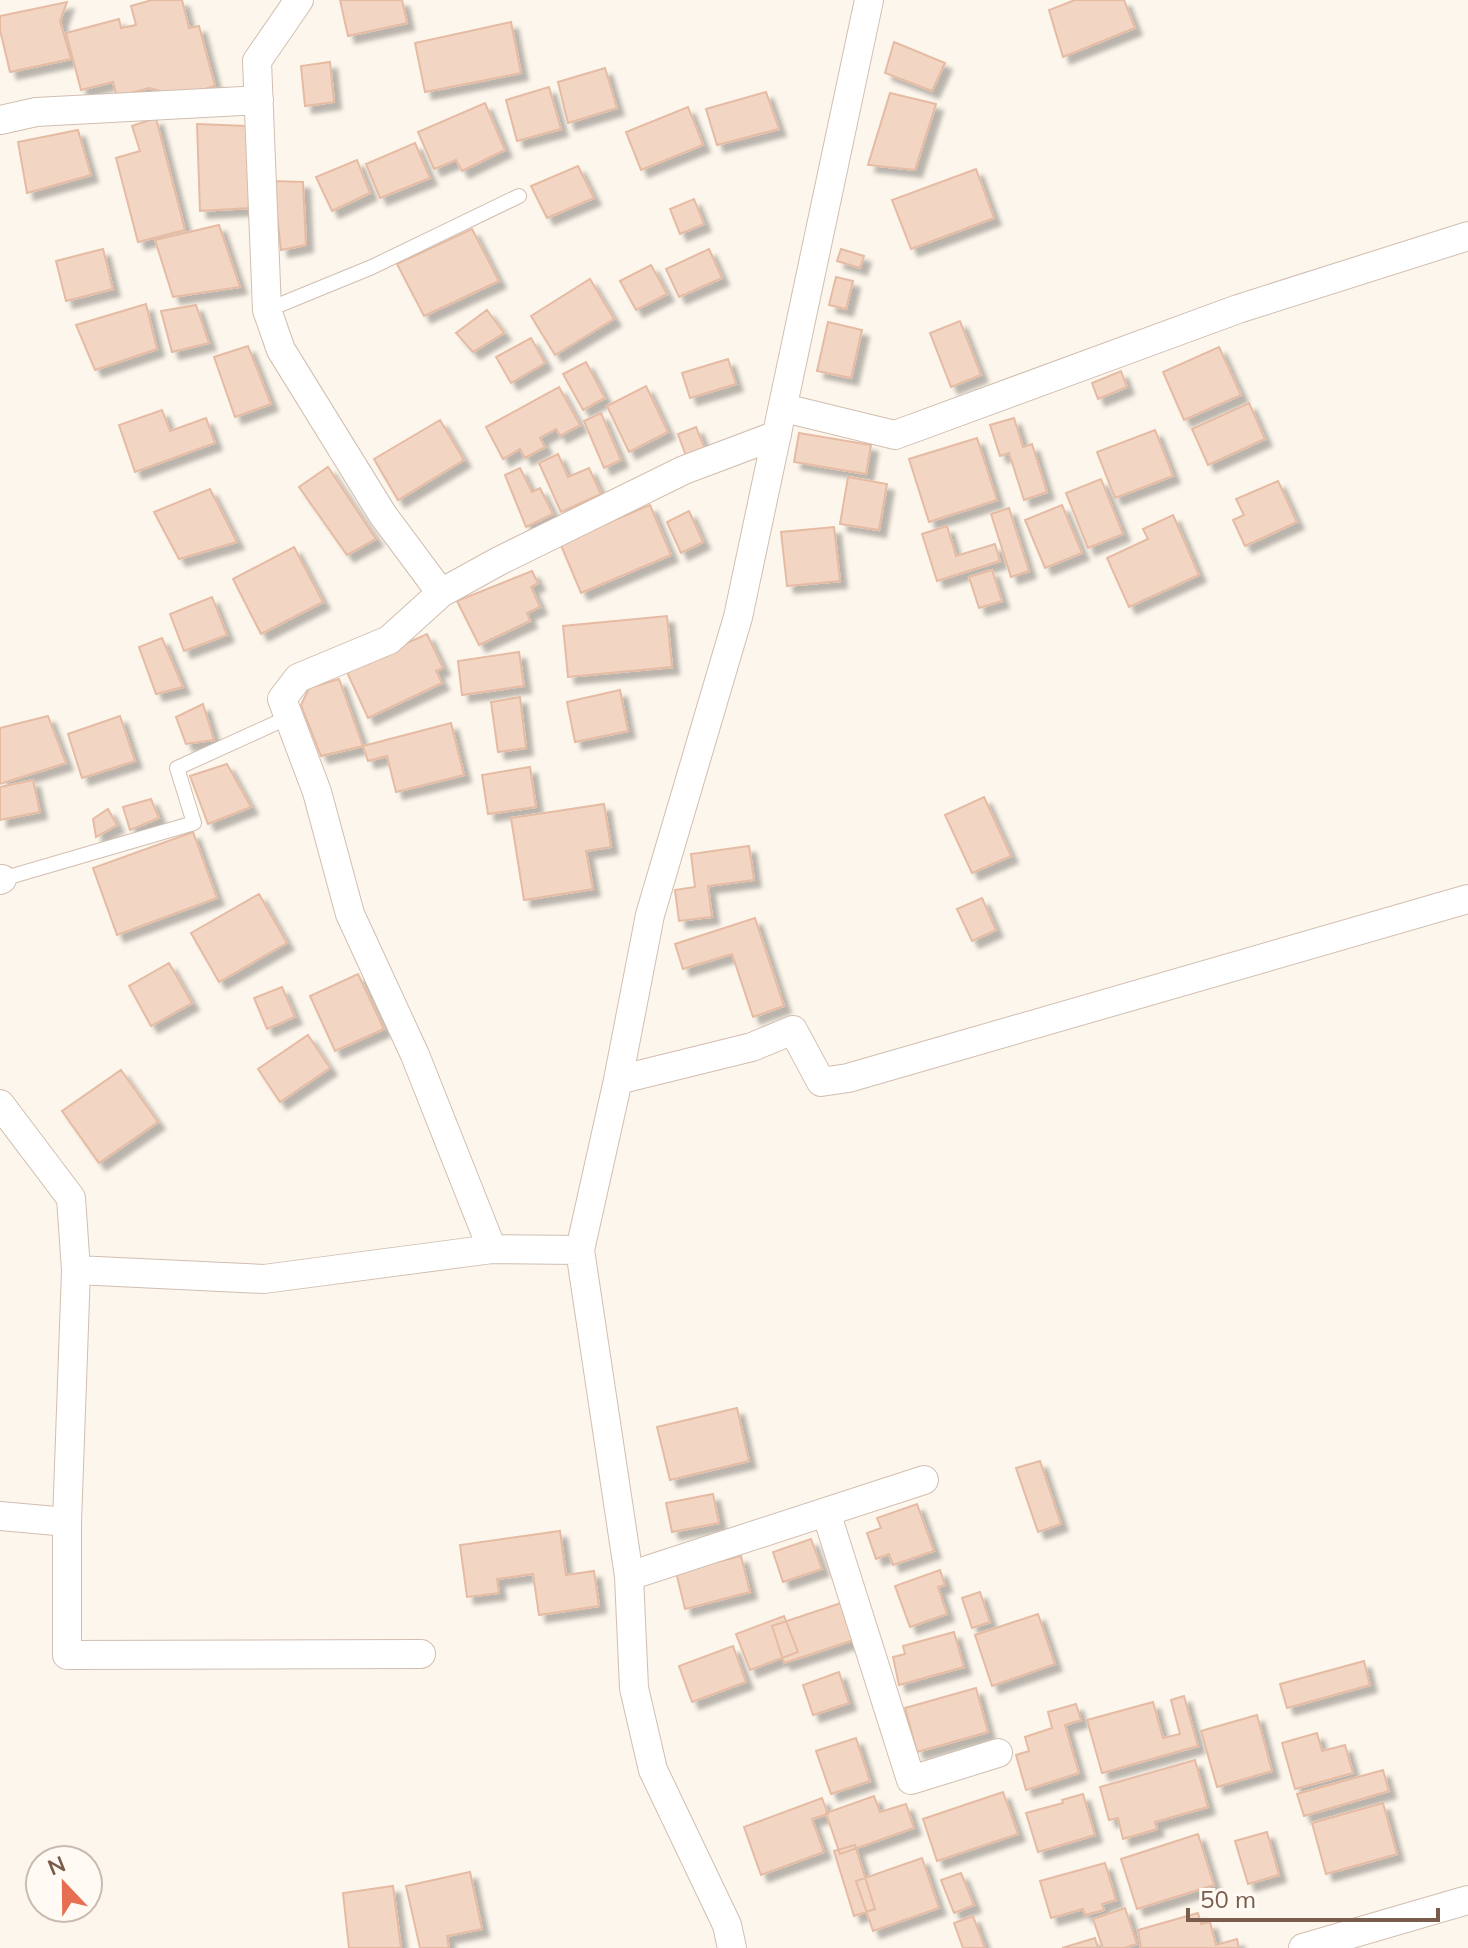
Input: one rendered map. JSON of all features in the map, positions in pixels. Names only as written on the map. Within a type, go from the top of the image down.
[{"type":"street","points":[[299,0],[257,61],[267,310],[281,350],[375,503],[441,593]]},
{"type":"street","points":[[732,1948],[727,1925],[653,1770],[634,1688],[629,1576],[580,1250],[618,1080],[650,915],[738,617],[869,0]]},
{"type":"street","points":[[0,120],[36,112],[259,100]]},
{"type":"street","points":[[492,1249],[415,1055],[350,914],[317,792],[282,699],[298,678],[389,640],[441,593],[536,541],[781,422],[895,435],[1238,309],[1468,236]]},
{"type":"street","points":[[618,1080],[752,1047],[793,1030],[821,1082],[848,1078],[1468,899]]},
{"type":"street","points":[[3,1112],[71,1198],[76,1270],[67,1522],[67,1655],[421,1654]]},
{"type":"street","points":[[76,1270],[264,1279],[492,1249],[580,1250]]},
{"type":"street","points":[[629,1576],[924,1480]]},
{"type":"street","points":[[826,1512],[911,1780],[998,1753]]},
{"type":"street","points":[[0,1516],[67,1522]]},
{"type":"street","points":[[1303,1948],[1468,1900]]},
{"type":"lane","points":[[267,310],[372,267],[519,196]]},
{"type":"lane","points":[[1,879],[194,823],[177,768],[289,717]]},
{"type":"building","points":[[152,0],[182,0],[189,28],[199,26],[215,86],[180,96],[149,88],[117,97],[113,82],[81,90],[66,33],[119,19],[121,28],[136,25],[131,6]]},
{"type":"building","points":[[340,0],[402,0],[407,23],[348,36]]},
{"type":"building","points":[[1075,0],[1124,0],[1135,28],[1063,57],[1049,10]]},
{"type":"building","points":[[67,2],[60,21],[71,59],[10,72],[0,30],[0,16]]},
{"type":"building","points":[[511,22],[521,73],[425,92],[415,43]]},
{"type":"building","points":[[894,42],[945,63],[932,91],[885,73]]},
{"type":"building","points":[[330,62],[334,102],[305,106],[301,66]]},
{"type":"building","points":[[605,68],[617,108],[568,123],[558,82]]},
{"type":"building","points":[[549,87],[561,129],[517,141],[506,100]]},
{"type":"building","points":[[766,92],[779,129],[717,145],[706,109]]},
{"type":"building","points":[[890,93],[936,104],[915,170],[868,165]]},
{"type":"building","points":[[485,103],[505,150],[462,171],[456,160],[434,169],[418,132]]},
{"type":"building","points":[[688,107],[703,145],[641,170],[626,132]]},
{"type":"building","points":[[156,118],[185,230],[138,242],[116,158],[140,151],[132,126]]},
{"type":"building","points":[[197,124],[246,126],[250,208],[200,211]]},
{"type":"building","points":[[78,130],[91,175],[27,193],[18,142]]},
{"type":"building","points":[[415,143],[430,178],[380,198],[366,164]]},
{"type":"building","points":[[357,160],[370,193],[332,211],[316,177]]},
{"type":"building","points":[[578,166],[594,198],[547,218],[531,186]]},
{"type":"building","points":[[976,169],[994,218],[911,249],[892,200]]},
{"type":"building","points":[[273,181],[303,182],[306,245],[281,250]]},
{"type":"building","points":[[694,199],[704,224],[680,234],[670,209]]},
{"type":"building","points":[[219,225],[240,287],[173,297],[155,240]]},
{"type":"building","points":[[472,229],[499,281],[424,316],[397,264]]},
{"type":"building","points":[[103,249],[113,289],[66,301],[56,261]]},
{"type":"building","points":[[709,249],[722,278],[679,297],[666,269]]},
{"type":"building","points":[[841,249],[864,256],[860,268],[837,261]]},
{"type":"building","points":[[651,265],[667,294],[636,310],[620,281]]},
{"type":"building","points":[[836,277],[853,281],[846,309],[829,305]]},
{"type":"building","points":[[590,279],[614,319],[555,355],[531,316]]},
{"type":"building","points":[[146,304],[157,349],[95,370],[76,325]]},
{"type":"building","points":[[196,305],[209,343],[172,352],[161,311]]},
{"type":"building","points":[[487,310],[504,333],[473,352],[456,333]]},
{"type":"building","points":[[960,321],[981,375],[951,387],[930,333]]},
{"type":"building","points":[[828,322],[862,330],[851,378],[817,371]]},
{"type":"building","points":[[531,338],[545,363],[511,383],[496,357]]},
{"type":"building","points":[[248,346],[271,404],[235,417],[214,357]]},
{"type":"building","points":[[1219,347],[1241,395],[1184,420],[1163,372]]},
{"type":"building","points":[[728,359],[736,384],[690,398],[682,373]]},
{"type":"building","points":[[586,362],[605,398],[583,410],[563,374]]},
{"type":"building","points":[[1121,371],[1127,387],[1098,399],[1092,383]]},
{"type":"building","points":[[646,386],[668,432],[629,452],[607,406]]},
{"type":"building","points":[[559,387],[580,425],[560,436],[556,429],[540,438],[545,447],[525,458],[520,449],[503,459],[486,427]]},
{"type":"building","points":[[1249,403],[1265,439],[1208,465],[1192,429]]},
{"type":"building","points":[[162,410],[170,431],[206,418],[215,443],[135,472],[119,425]]},
{"type":"building","points":[[601,413],[621,460],[604,468],[584,421]]},
{"type":"building","points":[[1014,418],[1023,447],[1032,444],[1047,492],[1024,500],[1009,453],[1000,456],[990,425]]},
{"type":"building","points":[[440,420],[464,460],[398,500],[374,459]]},
{"type":"building","points":[[696,427],[705,449],[686,456],[678,434]]},
{"type":"building","points":[[1155,430],[1173,476],[1115,498],[1097,452]]},
{"type":"building","points":[[799,433],[871,445],[866,474],[794,462]]},
{"type":"building","points":[[977,438],[997,500],[929,522],[909,459]]},
{"type":"building","points":[[558,454],[568,477],[589,468],[601,494],[561,512],[539,463]]},
{"type":"building","points":[[328,467],[376,539],[347,555],[299,487]]},
{"type":"building","points":[[520,468],[532,492],[540,488],[553,514],[526,527],[505,475]]},
{"type":"building","points":[[848,477],[887,484],[879,530],[840,524]]},
{"type":"building","points":[[1101,479],[1123,534],[1088,548],[1066,493]]},
{"type":"building","points":[[1278,481],[1297,522],[1245,546],[1233,520],[1244,515],[1236,499]]},
{"type":"building","points":[[210,489],[237,542],[179,559],[154,512]]},
{"type":"building","points":[[650,505],[671,555],[581,593],[560,543]]},
{"type":"building","points":[[1062,505],[1082,553],[1045,568],[1025,520]]},
{"type":"building","points":[[1009,508],[1029,571],[1011,577],[991,514]]},
{"type":"building","points":[[689,511],[703,542],[681,553],[667,522]]},
{"type":"building","points":[[1173,515],[1199,575],[1129,607],[1107,558],[1148,539],[1143,529]]},
{"type":"building","points":[[947,526],[956,556],[995,544],[1000,561],[937,581],[922,534]]},
{"type":"building","points":[[834,527],[840,581],[787,586],[781,532]]},
{"type":"building","points":[[294,547],[323,602],[261,634],[233,579]]},
{"type":"building","points":[[992,570],[1002,601],[979,608],[969,577]]},
{"type":"building","points":[[532,571],[538,583],[531,587],[540,607],[527,613],[530,621],[479,645],[457,601]]},
{"type":"building","points":[[212,597],[227,635],[184,651],[170,614]]},
{"type":"building","points":[[667,616],[672,667],[568,677],[563,626]]},
{"type":"building","points":[[427,634],[443,668],[436,671],[442,683],[368,718],[346,670]]},
{"type":"building","points":[[162,638],[183,687],[156,694],[139,647]]},
{"type":"building","points":[[519,652],[524,686],[462,695],[458,661]]},
{"type":"building","points":[[339,679],[363,746],[321,756],[301,705],[309,688]]},
{"type":"building","points":[[620,690],[628,731],[575,742],[567,702]]},
{"type":"building","points":[[520,697],[526,748],[498,752],[491,702]]},
{"type":"building","points":[[203,704],[214,740],[186,744],[176,717]]},
{"type":"building","points":[[48,716],[66,763],[0,784],[0,728]]},
{"type":"building","points":[[120,716],[135,761],[82,778],[68,734]]},
{"type":"building","points":[[451,723],[464,775],[396,792],[387,756],[368,761],[363,746]]},
{"type":"building","points":[[227,764],[251,807],[208,824],[190,776]]},
{"type":"building","points":[[530,767],[536,807],[488,814],[482,775]]},
{"type":"building","points":[[33,780],[40,812],[0,820],[0,787]]},
{"type":"building","points":[[984,797],[1011,856],[972,873],[945,815]]},
{"type":"building","points":[[151,799],[159,818],[130,830],[123,807]]},
{"type":"building","points":[[604,804],[611,847],[586,851],[593,889],[524,900],[511,818]]},
{"type":"building","points":[[108,809],[117,825],[96,837],[93,819]]},
{"type":"building","points":[[193,832],[217,898],[117,935],[93,868]]},
{"type":"building","points":[[749,846],[754,880],[708,886],[712,917],[679,921],[675,890],[695,887],[691,854]]},
{"type":"building","points":[[259,894],[287,943],[219,982],[191,933]]},
{"type":"building","points":[[982,898],[996,930],[972,941],[957,909]]},
{"type":"building","points":[[755,918],[784,1006],[753,1017],[732,954],[683,969],[675,944]]},
{"type":"building","points":[[169,963],[192,1003],[151,1026],[129,986]]},
{"type":"building","points":[[358,974],[384,1029],[335,1051],[310,996]]},
{"type":"building","points":[[282,987],[295,1017],[267,1029],[254,998]]},
{"type":"building","points":[[308,1035],[330,1068],[280,1102],[258,1069]]},
{"type":"building","points":[[121,1070],[158,1122],[99,1163],[62,1111]]},
{"type":"building","points":[[737,1408],[749,1461],[670,1480],[657,1427]]},
{"type":"building","points":[[1040,1461],[1061,1524],[1038,1532],[1016,1468]]},
{"type":"building","points":[[713,1494],[719,1523],[672,1532],[666,1503]]},
{"type":"building","points":[[917,1504],[934,1551],[893,1565],[889,1554],[876,1559],[867,1533],[881,1528],[877,1518]]},
{"type":"building","points":[[560,1531],[566,1575],[594,1571],[599,1606],[539,1615],[533,1574],[497,1579],[499,1593],[467,1597],[460,1545]]},
{"type":"building","points":[[811,1539],[822,1569],[783,1582],[773,1552]]},
{"type":"building","points":[[741,1556],[750,1592],[685,1609],[676,1572]]},
{"type":"building","points":[[940,1570],[945,1585],[938,1587],[947,1614],[910,1627],[895,1586]]},
{"type":"building","points":[[980,1592],[990,1622],[972,1628],[962,1598]]},
{"type":"building","points":[[841,1603],[854,1640],[784,1663],[772,1626]]},
{"type":"building","points":[[1038,1614],[1055,1664],[992,1686],[975,1635]]},
{"type":"building","points":[[784,1616],[798,1652],[750,1670],[736,1634]]},
{"type":"building","points":[[954,1632],[964,1667],[899,1685],[893,1657],[905,1654],[903,1646]]},
{"type":"building","points":[[733,1646],[746,1682],[692,1702],[679,1666]]},
{"type":"building","points":[[1364,1661],[1370,1685],[1287,1708],[1280,1684]]},
{"type":"building","points":[[839,1672],[849,1703],[813,1715],[803,1685]]},
{"type":"building","points":[[976,1688],[988,1732],[917,1752],[905,1708]]},
{"type":"building","points":[[1184,1696],[1198,1746],[1102,1773],[1087,1720],[1153,1702],[1163,1738],[1180,1734],[1171,1700]]},
{"type":"building","points":[[1076,1704],[1081,1720],[1065,1725],[1079,1773],[1026,1790],[1016,1755],[1029,1751],[1025,1737],[1052,1728],[1048,1712]]},
{"type":"building","points":[[1257,1715],[1272,1771],[1217,1787],[1201,1731]]},
{"type":"building","points":[[1317,1733],[1322,1751],[1345,1745],[1353,1773],[1295,1789],[1282,1743]]},
{"type":"building","points":[[856,1738],[870,1781],[831,1794],[816,1751]]},
{"type":"building","points":[[1195,1760],[1208,1807],[1155,1822],[1157,1829],[1123,1839],[1118,1818],[1109,1820],[1100,1787]]},
{"type":"building","points":[[1383,1770],[1389,1791],[1304,1816],[1297,1794]]},
{"type":"building","points":[[1003,1792],[1018,1834],[937,1861],[923,1819]]},
{"type":"building","points":[[1083,1794],[1095,1835],[1038,1852],[1026,1813]]},
{"type":"building","points":[[874,1796],[880,1812],[906,1804],[914,1828],[840,1854],[826,1813]]},
{"type":"building","points":[[822,1798],[828,1814],[812,1819],[824,1852],[761,1875],[744,1827]]},
{"type":"building","points":[[1383,1803],[1397,1854],[1326,1874],[1312,1823]]},
{"type":"building","points":[[1267,1832],[1279,1875],[1248,1884],[1235,1841]]},
{"type":"building","points":[[1198,1834],[1214,1885],[1137,1909],[1121,1859]]},
{"type":"building","points":[[855,1845],[875,1909],[854,1916],[834,1851]]},
{"type":"building","points":[[922,1858],[939,1908],[873,1931],[856,1881]]},
{"type":"building","points":[[1105,1863],[1116,1900],[1102,1904],[1104,1910],[1085,1915],[1083,1909],[1051,1918],[1040,1881]]},
{"type":"building","points":[[470,1872],[482,1929],[447,1936],[449,1948],[420,1948],[406,1886]]},
{"type":"building","points":[[961,1873],[974,1905],[954,1913],[941,1880]]},
{"type":"building","points":[[393,1886],[401,1948],[349,1948],[343,1893]]},
{"type":"building","points":[[1125,1908],[1137,1944],[1124,1948],[1103,1948],[1093,1919]]},
{"type":"building","points":[[1198,1913],[1201,1924],[1210,1922],[1216,1945],[1237,1939],[1239,1948],[1141,1948],[1138,1930]]},
{"type":"building","points":[[973,1916],[985,1948],[963,1948],[954,1923]]},
{"type":"building","points":[[1095,1938],[1098,1948],[1062,1948]]}]
